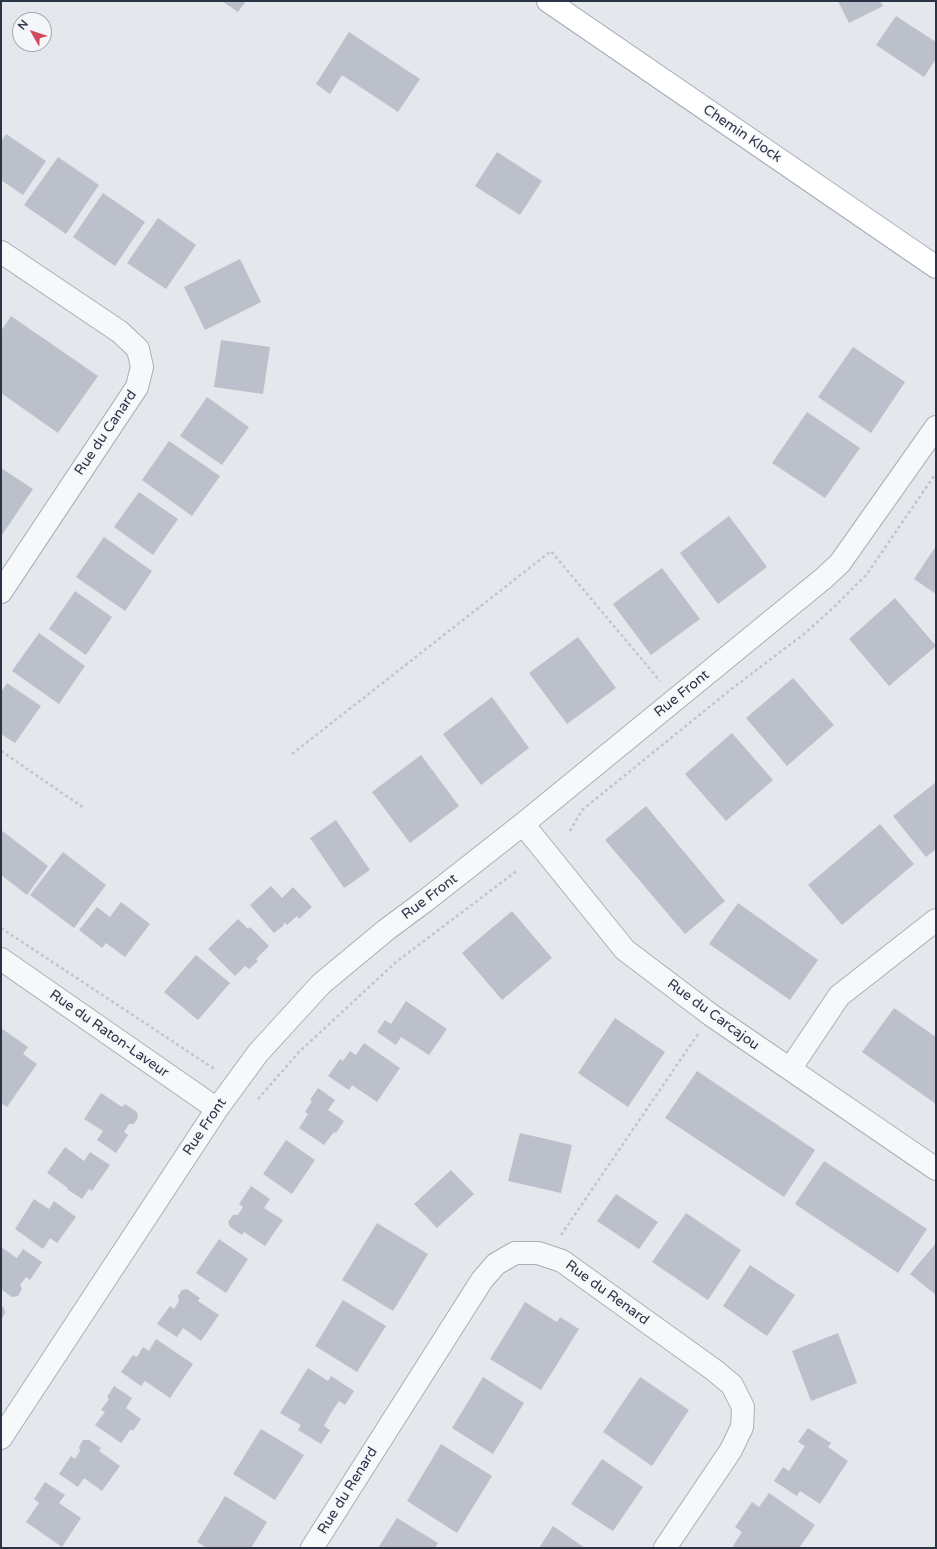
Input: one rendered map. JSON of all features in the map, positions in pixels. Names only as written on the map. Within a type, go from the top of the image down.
[{"type":"main road","name":"Chemin Klock","points":[[548,1],[936,267]]},
{"type":"street","name":"Rue du Canard","points":[[1,252],[120,332],[138,349],[142,367],[137,387],[1,592]]},
{"type":"street","name":"Rue Front","points":[[1,1438],[217,1109],[258,1053],[321,984],[386,930],[523,824],[840,563],[936,427]]},
{"type":"street","name":"Rue du Carcajou","points":[[523,824],[625,950],[711,1015],[936,1169]]},
{"type":"street","points":[[790,1070],[839,996],[936,920]]},
{"type":"street","name":"Rue du Raton-Laveur","points":[[1,959],[217,1109]]},
{"type":"street","name":"Rue du Renard","points":[[312,1548],[482,1280],[496,1264],[515,1253],[538,1253],[562,1261],[714,1370],[732,1385],[743,1407],[742,1427],[731,1450],[665,1548]]},
{"type":"path","points":[[292,754],[551,551],[676,699]]},
{"type":"path","points":[[1,751],[84,808]]},
{"type":"path","points":[[258,1099],[298,1052],[396,962],[518,870]]},
{"type":"path","points":[[1,928],[220,1072]]},
{"type":"path","points":[[547,1255],[711,1015]]},
{"type":"building","points":[[222,1],[246,1],[238,12]]},
{"type":"building","points":[[838,1],[880,1],[883,6],[849,23]]},
{"type":"building","points":[[896,16],[936,42],[936,59],[924,77],[876,45]]},
{"type":"building","points":[[349,32],[420,79],[398,112],[342,75],[330,94],[316,84]]},
{"type":"building","points":[[6,134],[46,161],[23,195],[1,180],[1,142]]},
{"type":"building","points":[[497,152],[542,181],[520,215],[475,186]]},
{"type":"building","points":[[58,157],[99,185],[66,234],[24,205]]},
{"type":"building","points":[[103,193],[145,222],[115,266],[73,237]]},
{"type":"building","points":[[158,218],[196,245],[166,289],[127,263]]},
{"type":"building","points":[[240,259],[261,302],[205,330],[184,287]]},
{"type":"building","points":[[11,316],[98,376],[58,433],[1,393],[1,331]]},
{"type":"building","points":[[221,340],[270,347],[263,394],[214,387]]},
{"type":"building","points":[[853,347],[905,382],[871,433],[818,397]]},
{"type":"building","points":[[207,397],[249,427],[222,465],[180,436]]},
{"type":"building","points":[[807,412],[860,448],[825,498],[772,463]]},
{"type":"building","points":[[169,441],[220,476],[192,516],[142,480]]},
{"type":"building","points":[[1,468],[33,489],[2,535],[1,534]]},
{"type":"building","points":[[139,492],[178,519],[153,555],[114,527]]},
{"type":"building","points":[[729,516],[767,567],[718,604],[680,553]]},
{"type":"building","points":[[104,537],[152,571],[125,611],[76,577]]},
{"type":"building","points":[[936,546],[936,594],[914,579]]},
{"type":"building","points":[[662,568],[700,619],[651,655],[613,604]]},
{"type":"building","points":[[75,591],[112,617],[86,655],[49,629]]},
{"type":"building","points":[[895,598],[936,646],[889,686],[849,639]]},
{"type":"building","points":[[39,633],[85,666],[59,704],[12,671]]},
{"type":"building","points":[[578,637],[616,688],[567,724],[529,673]]},
{"type":"building","points":[[793,678],[834,725],[787,766],[746,718]]},
{"type":"building","points":[[7,683],[41,706],[15,743],[1,734],[1,692]]},
{"type":"building","points":[[492,697],[529,748],[481,785],[443,734]]},
{"type":"building","points":[[732,733],[773,780],[726,821],[685,774]]},
{"type":"building","points":[[421,755],[459,806],[410,843],[372,792]]},
{"type":"building","points":[[936,782],[936,849],[926,857],[893,816]]},
{"type":"building","points":[[646,806],[725,901],[685,934],[605,840]]},
{"type":"building","points":[[336,820],[370,870],[344,888],[310,838]]},
{"type":"building","points":[[880,824],[914,864],[842,925],[808,885]]},
{"type":"building","points":[[1,830],[48,866],[27,895],[1,875]]},
{"type":"building","points":[[63,852],[106,885],[74,928],[30,895]]},
{"type":"building","points":[[271,886],[282,898],[293,887],[312,907],[299,919],[297,916],[287,925],[285,923],[283,924],[284,925],[274,933],[250,905]]},
{"type":"building","points":[[121,902],[150,924],[125,957],[106,943],[102,948],[79,930],[97,907],[110,917]]},
{"type":"building","points":[[738,903],[818,960],[790,1000],[709,944]]},
{"type":"building","points":[[512,911],[552,958],[502,1000],[462,953]]},
{"type":"building","points":[[238,919],[248,929],[250,927],[269,946],[256,959],[258,961],[249,969],[245,966],[235,976],[208,949]]},
{"type":"building","points":[[196,955],[230,983],[198,1020],[164,992]]},
{"type":"building","points":[[406,1001],[447,1029],[429,1055],[401,1037],[396,1045],[377,1032],[385,1020],[391,1024]]},
{"type":"building","points":[[894,1008],[936,1037],[936,1104],[862,1052]]},
{"type":"building","points":[[615,1018],[665,1052],[628,1107],[578,1073]]},
{"type":"building","points":[[1,1028],[28,1047],[23,1054],[37,1064],[7,1107],[1,1103]]},
{"type":"building","points":[[364,1043],[400,1068],[377,1102],[352,1085],[349,1090],[328,1076],[340,1059],[343,1061],[350,1051],[356,1055]]},
{"type":"building","points":[[697,1071],[815,1150],[784,1197],[665,1118]]},
{"type":"building","points":[[318,1088],[335,1100],[328,1110],[344,1121],[336,1133],[334,1132],[324,1145],[299,1128],[308,1114],[305,1112],[312,1101],[310,1100]]},
{"type":"building","points":[[101,1093],[122,1107],[125,1104],[137,1112],[138,1117],[134,1124],[129,1124],[124,1132],[128,1135],[116,1153],[97,1140],[103,1131],[84,1119]]},
{"type":"building","points":[[520,1133],[572,1145],[561,1193],[508,1181]]},
{"type":"building","points":[[286,1140],[315,1160],[292,1194],[263,1174]]},
{"type":"building","points":[[65,1147],[84,1161],[90,1152],[110,1165],[92,1191],[89,1189],[82,1199],[47,1173]]},
{"type":"building","points":[[824,1161],[927,1229],[898,1273],[795,1204]]},
{"type":"building","points":[[451,1170],[474,1194],[437,1228],[414,1204]]},
{"type":"building","points":[[251,1186],[270,1199],[264,1208],[283,1220],[265,1246],[244,1232],[242,1235],[230,1227],[228,1222],[233,1215],[238,1215],[243,1207],[239,1204]]},
{"type":"building","points":[[616,1194],[658,1222],[639,1249],[597,1221]]},
{"type":"building","points":[[34,1199],[49,1209],[54,1201],[76,1217],[57,1243],[50,1238],[43,1249],[15,1229]]},
{"type":"building","points":[[686,1213],[741,1250],[708,1300],[652,1262]]},
{"type":"building","points":[[377,1223],[428,1254],[393,1311],[342,1280]]},
{"type":"building","points":[[219,1239],[248,1259],[226,1293],[196,1273]]},
{"type":"building","points":[[936,1243],[936,1295],[910,1274]]},
{"type":"building","points":[[1,1247],[17,1258],[23,1249],[42,1262],[30,1280],[26,1277],[20,1285],[22,1289],[18,1296],[12,1297],[1,1289]]},
{"type":"building","points":[[750,1265],[795,1295],[767,1336],[723,1306]]},
{"type":"building","points":[[187,1289],[200,1298],[198,1301],[219,1315],[201,1341],[183,1328],[177,1337],[157,1324],[170,1306],[174,1309],[179,1301],[178,1296],[182,1290]]},
{"type":"building","points":[[343,1300],[386,1326],[357,1372],[315,1346]]},
{"type":"building","points":[[525,1302],[557,1322],[560,1317],[579,1329],[541,1390],[490,1359]]},
{"type":"building","points":[[1,1306],[4,1308],[5,1313],[1,1320]]},
{"type":"building","points":[[838,1333],[857,1383],[811,1401],[792,1351]]},
{"type":"building","points":[[156,1339],[193,1364],[170,1398],[145,1381],[141,1386],[121,1372],[133,1355],[137,1357],[143,1347],[149,1351]]},
{"type":"building","points":[[308,1368],[328,1381],[331,1376],[354,1391],[345,1405],[339,1401],[331,1413],[324,1426],[330,1430],[321,1444],[298,1430],[301,1425],[280,1413]]},
{"type":"building","points":[[483,1377],[524,1403],[493,1454],[452,1428]]},
{"type":"building","points":[[640,1377],[689,1410],[652,1466],[603,1432]]},
{"type":"building","points":[[114,1386],[132,1398],[126,1408],[141,1419],[133,1431],[131,1429],[121,1443],[95,1425],[105,1412],[101,1410],[109,1399],[107,1397]]},
{"type":"building","points":[[808,1428],[831,1443],[828,1447],[848,1461],[820,1504],[800,1491],[797,1496],[774,1481],[783,1467],[789,1471],[805,1446],[798,1442]]},
{"type":"building","points":[[261,1429],[304,1455],[275,1500],[233,1474]]},
{"type":"building","points":[[83,1440],[89,1440],[101,1448],[99,1451],[120,1466],[102,1491],[84,1478],[78,1487],[59,1474],[71,1456],[75,1459],[80,1451],[79,1447]]},
{"type":"building","points":[[441,1444],[492,1476],[457,1533],[407,1501]]},
{"type":"building","points":[[602,1459],[643,1487],[613,1531],[571,1504]]},
{"type":"building","points":[[45,1482],[65,1495],[59,1503],[81,1518],[62,1547],[26,1522],[39,1503],[34,1499]]},
{"type":"building","points":[[769,1493],[815,1525],[799,1548],[735,1548],[733,1546],[742,1532],[735,1527],[752,1502],[759,1507]]},
{"type":"building","points":[[225,1496],[267,1522],[251,1548],[207,1548],[197,1542]]},
{"type":"building","points":[[397,1518],[438,1543],[435,1548],[378,1548]]},
{"type":"building","points":[[553,1526],[585,1548],[539,1548]]}]
